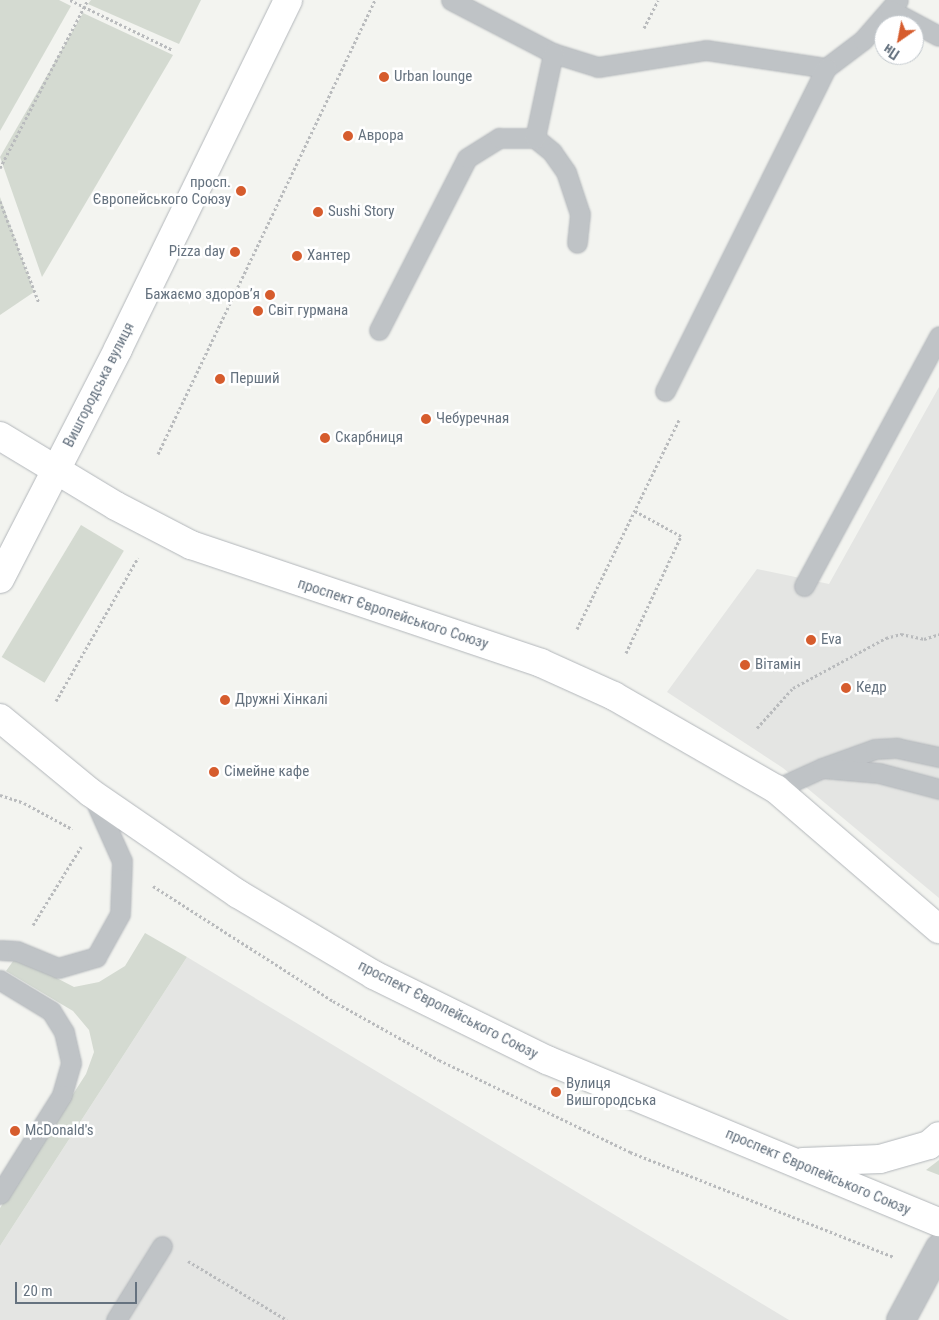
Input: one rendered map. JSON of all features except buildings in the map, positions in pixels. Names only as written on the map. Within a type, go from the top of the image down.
[{"type":"main road","name":"Вишгородська вулиця","points":[[0,579],[57,468],[288,0]]},
{"type":"main road","name":"проспект Європейського Союзу","points":[[0,436],[57,468],[116,506],[191,545],[541,663],[614,696],[776,789],[937,929]]},
{"type":"main road","name":"проспект Європейського Союзу","points":[[0,718],[91,793],[238,894],[374,975],[547,1060],[939,1222]]},
{"type":"main road","points":[[797,1162],[880,1159],[929,1145],[939,1136]]},
{"type":"street","points":[[900,1320],[939,1249]]},
{"type":"lane","points":[[451,0],[553,54],[598,67],[706,50],[826,68]]},
{"type":"lane","points":[[665,391],[826,68],[863,40],[894,5],[939,36]]},
{"type":"lane","points":[[535,138],[553,54]]},
{"type":"lane","points":[[379,330],[468,158],[499,138],[535,138],[552,152],[566,172],[580,214],[577,243]]},
{"type":"lane","points":[[804,586],[939,336]]},
{"type":"lane","points":[[776,789],[822,768],[875,749],[897,748],[939,757]]},
{"type":"lane","points":[[822,768],[879,774],[939,789]]},
{"type":"lane","points":[[9,951],[58,968],[96,957],[120,914],[122,862],[91,793]]},
{"type":"lane","points":[[0,980],[52,1011],[64,1032],[71,1063],[62,1095],[0,1194]]},
{"type":"lane","points":[[116,1320],[162,1246]]},
{"type":"path","points":[[70,0],[173,50]]},
{"type":"path","points":[[0,168],[88,0]]},
{"type":"path","points":[[158,454],[375,0]]},
{"type":"path","points":[[0,202],[39,303]]},
{"type":"path","points":[[626,653],[681,536],[635,511]]},
{"type":"path","points":[[56,701],[140,555]]},
{"type":"path","points":[[757,728],[793,688],[886,638],[902,634],[924,639],[939,634]]},
{"type":"path","points":[[9,951],[81,845]]},
{"type":"path","points":[[162,1246],[287,1320]]},
{"type":"shaded area","points":[[0,0],[59,0],[71,6],[0,131]]},
{"type":"shaded area","points":[[91,0],[201,0],[179,44],[88,4]]},
{"type":"shaded area","points":[[83,13],[173,55],[42,277],[0,157]]},
{"type":"shaded area","points":[[0,197],[34,292],[0,315]]},
{"type":"shaded area","points":[[939,387],[939,898],[783,768],[667,692],[757,569],[829,584]]},
{"type":"shaded area","points":[[81,525],[124,551],[45,683],[2,657]]},
{"type":"shaded area","points":[[145,933],[187,957],[0,1246],[0,1208],[86,1074],[94,1052],[89,1030],[73,1011],[6,971],[16,957],[74,987],[99,982],[125,966]]},
{"type":"shaded area","points":[[187,957],[789,1320],[0,1320],[0,1246]]},
{"type":"shaded area","points":[[939,1160],[939,1175],[926,1170]]},
{"type":"place","name":"Urban lounge","points":[[384,77]]},
{"type":"place","name":"Аврора","points":[[348,136]]},
{"type":"place","name":"просп. Європейського Союзу","points":[[241,191]]},
{"type":"place","name":"Sushi Story","points":[[318,212]]},
{"type":"place","name":"Pizza day","points":[[235,252]]},
{"type":"place","name":"Хантер","points":[[297,256]]},
{"type":"place","name":"Бажаємо здоровʼя","points":[[270,295]]},
{"type":"place","name":"Світ гурмана","points":[[258,311]]},
{"type":"place","name":"Перший","points":[[220,379]]},
{"type":"place","name":"Чебуречная","points":[[426,419]]},
{"type":"place","name":"Скарбниця","points":[[325,438]]},
{"type":"place","name":"Eva","points":[[811,640]]},
{"type":"place","name":"Вітамін","points":[[745,665]]},
{"type":"place","name":"Кедр","points":[[846,688]]},
{"type":"place","name":"Дружні Хінкалі","points":[[225,700]]},
{"type":"place","name":"Сімейне кафе","points":[[214,772]]},
{"type":"place","name":"Вулиця Вишгородська","points":[[556,1092]]},
{"type":"place","name":"McDonald's","points":[[15,1131]]}]
